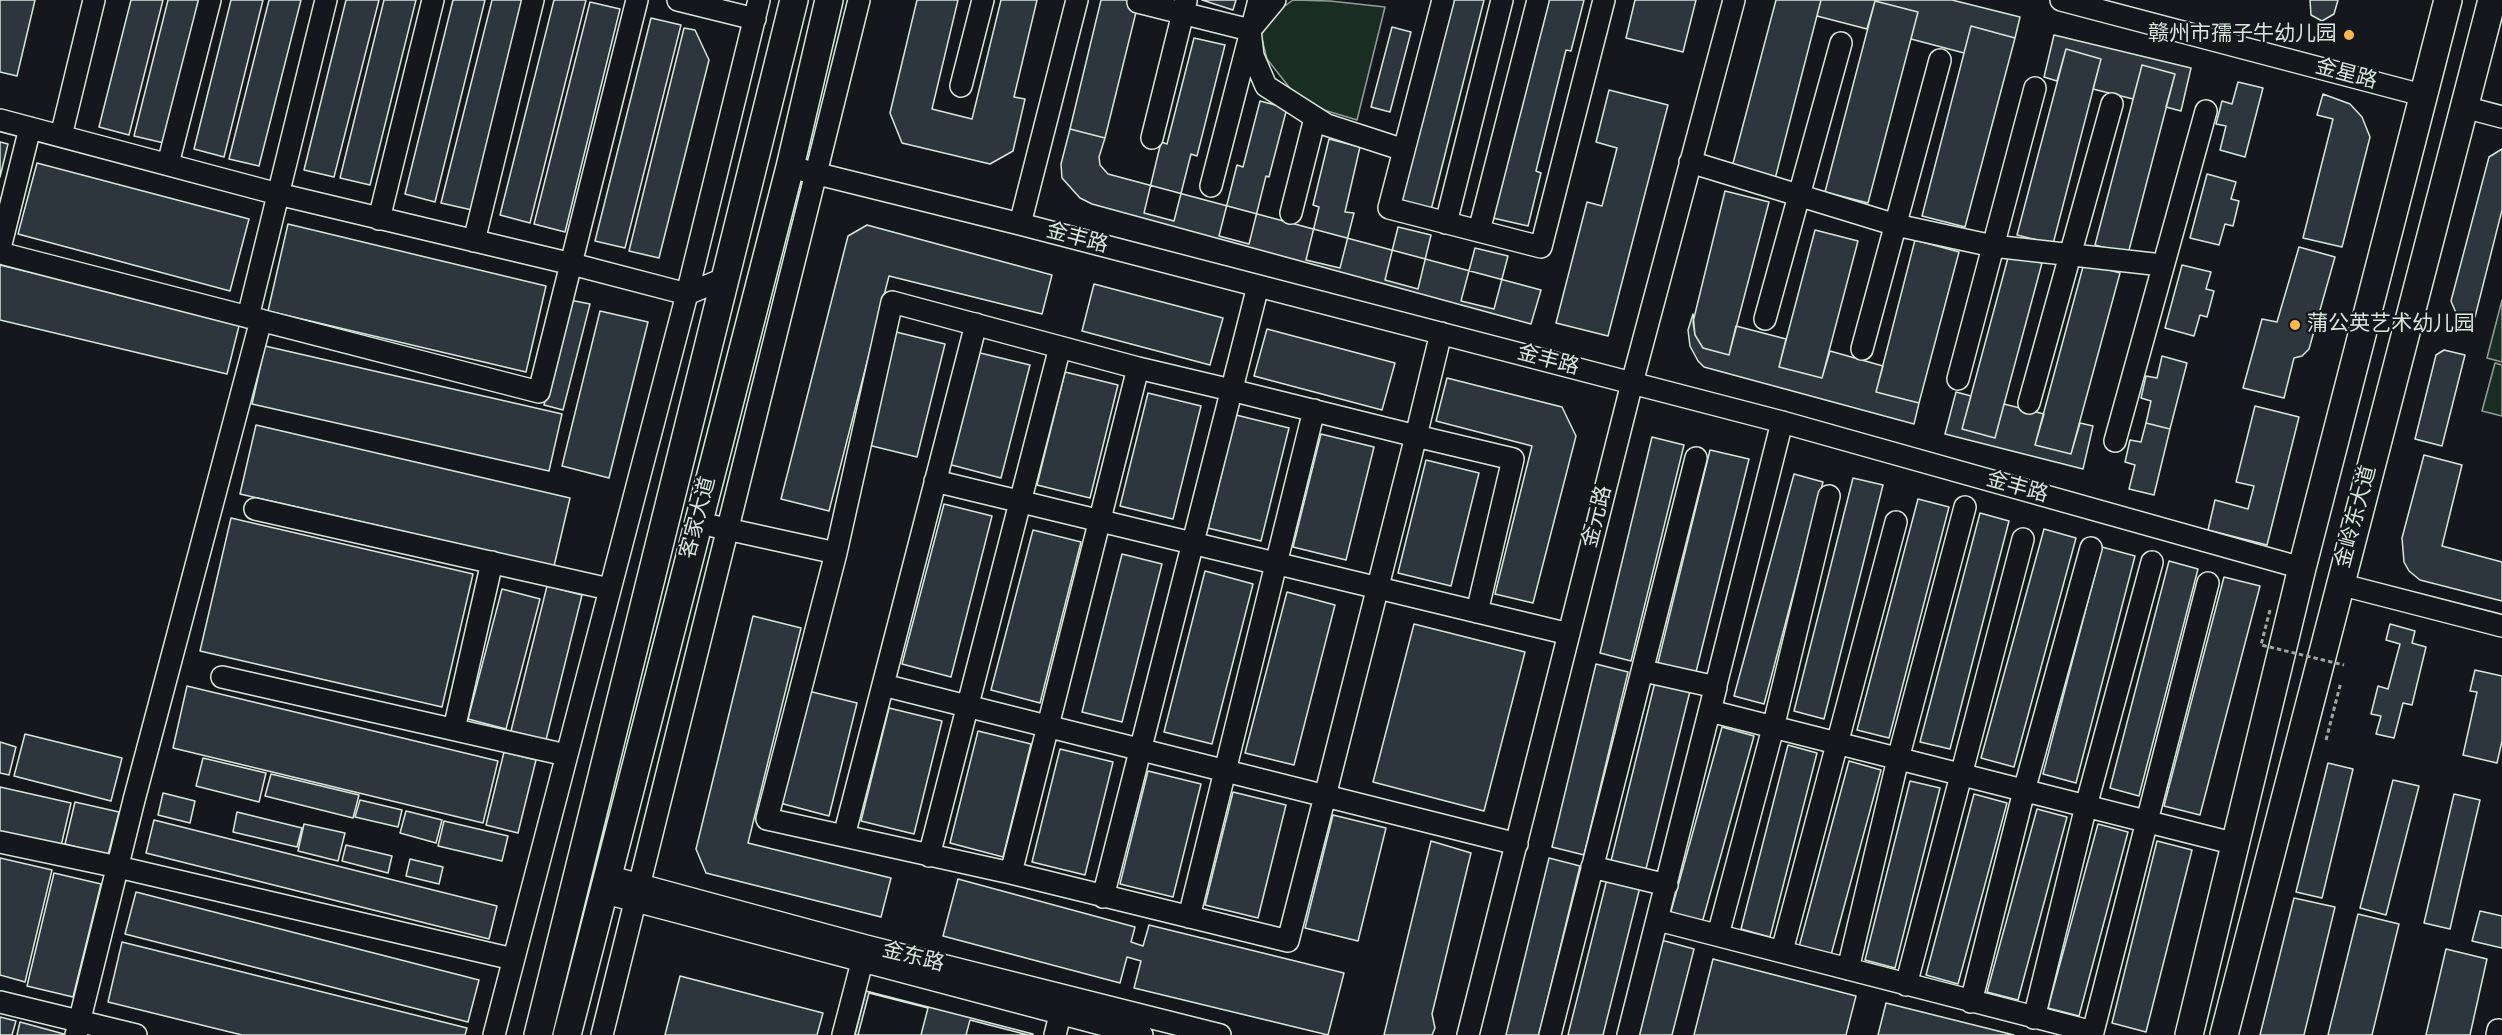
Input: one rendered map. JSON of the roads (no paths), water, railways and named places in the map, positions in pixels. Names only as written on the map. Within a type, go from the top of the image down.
[{"type":"main road","name":"客家大道","points":[[538,1035],[794,0]]},
{"type":"main road","name":"客家大道","points":[[567,1035],[698,522],[803,169],[830,0]]},
{"type":"main road","name":"金岭东大道","points":[[2189,1035],[2302,568],[2448,0]]},
{"type":"main road","name":"金岭东大道","points":[[2224,1035],[2492,0]]},
{"type":"street","points":[[61,136],[94,0]]},
{"type":"street","points":[[168,164],[210,0]]},
{"type":"street","points":[[77,1028],[254,319],[278,194],[326,0]]},
{"type":"street","points":[[379,219],[433,0]]},
{"type":"street","points":[[474,241],[533,0]]},
{"type":"street","points":[[0,253],[539,392],[637,0]]},
{"type":"street","points":[[494,1035],[687,294],[757,9],[678,0]]},
{"type":"street","points":[[602,1035],[727,529],[803,169],[859,0]]},
{"type":"street","points":[[961,86],[983,0]]},
{"type":"street","points":[[1020,224],[1077,0]]},
{"type":"street","points":[[1211,186],[1259,0]]},
{"type":"street","points":[[1275,0],[1250,30],[1253,56],[1266,86],[1327,125],[1404,150]]},
{"type":"street","points":[[1446,223],[1502,0]]},
{"type":"street","points":[[1479,231],[1538,0]]},
{"type":"street","points":[[1438,1],[1389,208],[1541,246],[1604,0]]},
{"type":"street","name":"金元路","points":[[1468,1035],[1632,383],[1734,0]]},
{"type":"street","name":"金星路","points":[[2061,0],[2422,95]]},
{"type":"street","points":[[1138,2],[1185,7],[1250,30]]},
{"type":"street","points":[[1152,138],[1185,7]]},
{"type":"street","points":[[1765,319],[1841,43]]},
{"type":"street","points":[[1862,349],[1940,60]]},
{"type":"street","points":[[1958,379],[2035,88]]},
{"type":"street","points":[[2029,404],[2112,104]]},
{"type":"street","points":[[2464,107],[2502,117]]},
{"type":"street","points":[[2115,441],[2206,111]]},
{"type":"street","points":[[1291,213],[1315,118]]},
{"type":"street","points":[[0,120],[278,194],[572,264],[687,294],[726,278]]},
{"type":"street","points":[[0,248],[30,128]]},
{"type":"street","points":[[1690,162],[1896,225],[1993,246],[2162,265]]},
{"type":"street","name":"金丰路","points":[[803,169],[1782,422],[2302,568]]},
{"type":"street","points":[[1103,897],[1258,286]]},
{"type":"street","points":[[1441,333],[1416,436],[1288,941],[1011,873],[767,819],[836,553],[892,302],[1138,368],[1231,390],[1416,436],[1513,459],[1477,612]]},
{"type":"street","points":[[844,836],[976,324]]},
{"type":"street","points":[[929,856],[1060,347]]},
{"type":"street","points":[[1011,873],[1138,368]]},
{"type":"street","points":[[1190,918],[1314,411]]},
{"type":"street","points":[[1628,1035],[1782,422]]},
{"type":"street","points":[[1550,1035],[1644,671],[1696,458]]},
{"type":"street","points":[[935,480],[1569,634]]},
{"type":"street","points":[[1718,935],[1773,728],[1829,496]]},
{"type":"street","points":[[1848,969],[1898,759],[1965,507]]},
{"type":"street","points":[[255,508],[609,589]]},
{"type":"street","points":[[698,522],[836,553]]},
{"type":"street","points":[[1782,951],[1896,522]]},
{"type":"street","points":[[1906,985],[1959,775],[2023,539]]},
{"type":"street","points":[[1971,1002],[2024,791],[2091,549]]},
{"type":"street","points":[[2034,1018],[2086,806],[2152,561]]},
{"type":"street","points":[[454,729],[492,562]]},
{"type":"street","points":[[1658,920],[2093,1032],[2208,583]]},
{"type":"street","points":[[2339,584],[2502,626]]},
{"type":"street","points":[[1644,671],[1716,687]]},
{"type":"street","points":[[222,677],[566,755]]},
{"type":"street","points":[[883,685],[1517,844]]},
{"type":"street","points":[[1710,711],[2236,844]]},
{"type":"street","points":[[0,842],[118,867],[513,959]]},
{"type":"street","points":[[1593,867],[1666,885]]},
{"type":"street","name":"金东路","points":[[605,884],[862,962],[1058,1025],[1142,1035]]},
{"type":"street","name":"金东路","points":[[637,893],[866,946],[1220,1035]]},
{"type":"street","points":[[843,1035],[862,962]]},
{"type":"street","points":[[0,1002],[77,1028],[136,1035]]},
{"type":"street","points":[[2497,1035],[2498,1030],[2502,1031]]},
{"type":"place","name":"赣州市孺子牛幼儿园","points":[[2349,35]]},
{"type":"place","name":"蒲公英艺术幼儿园","points":[[2295,325]]}]
